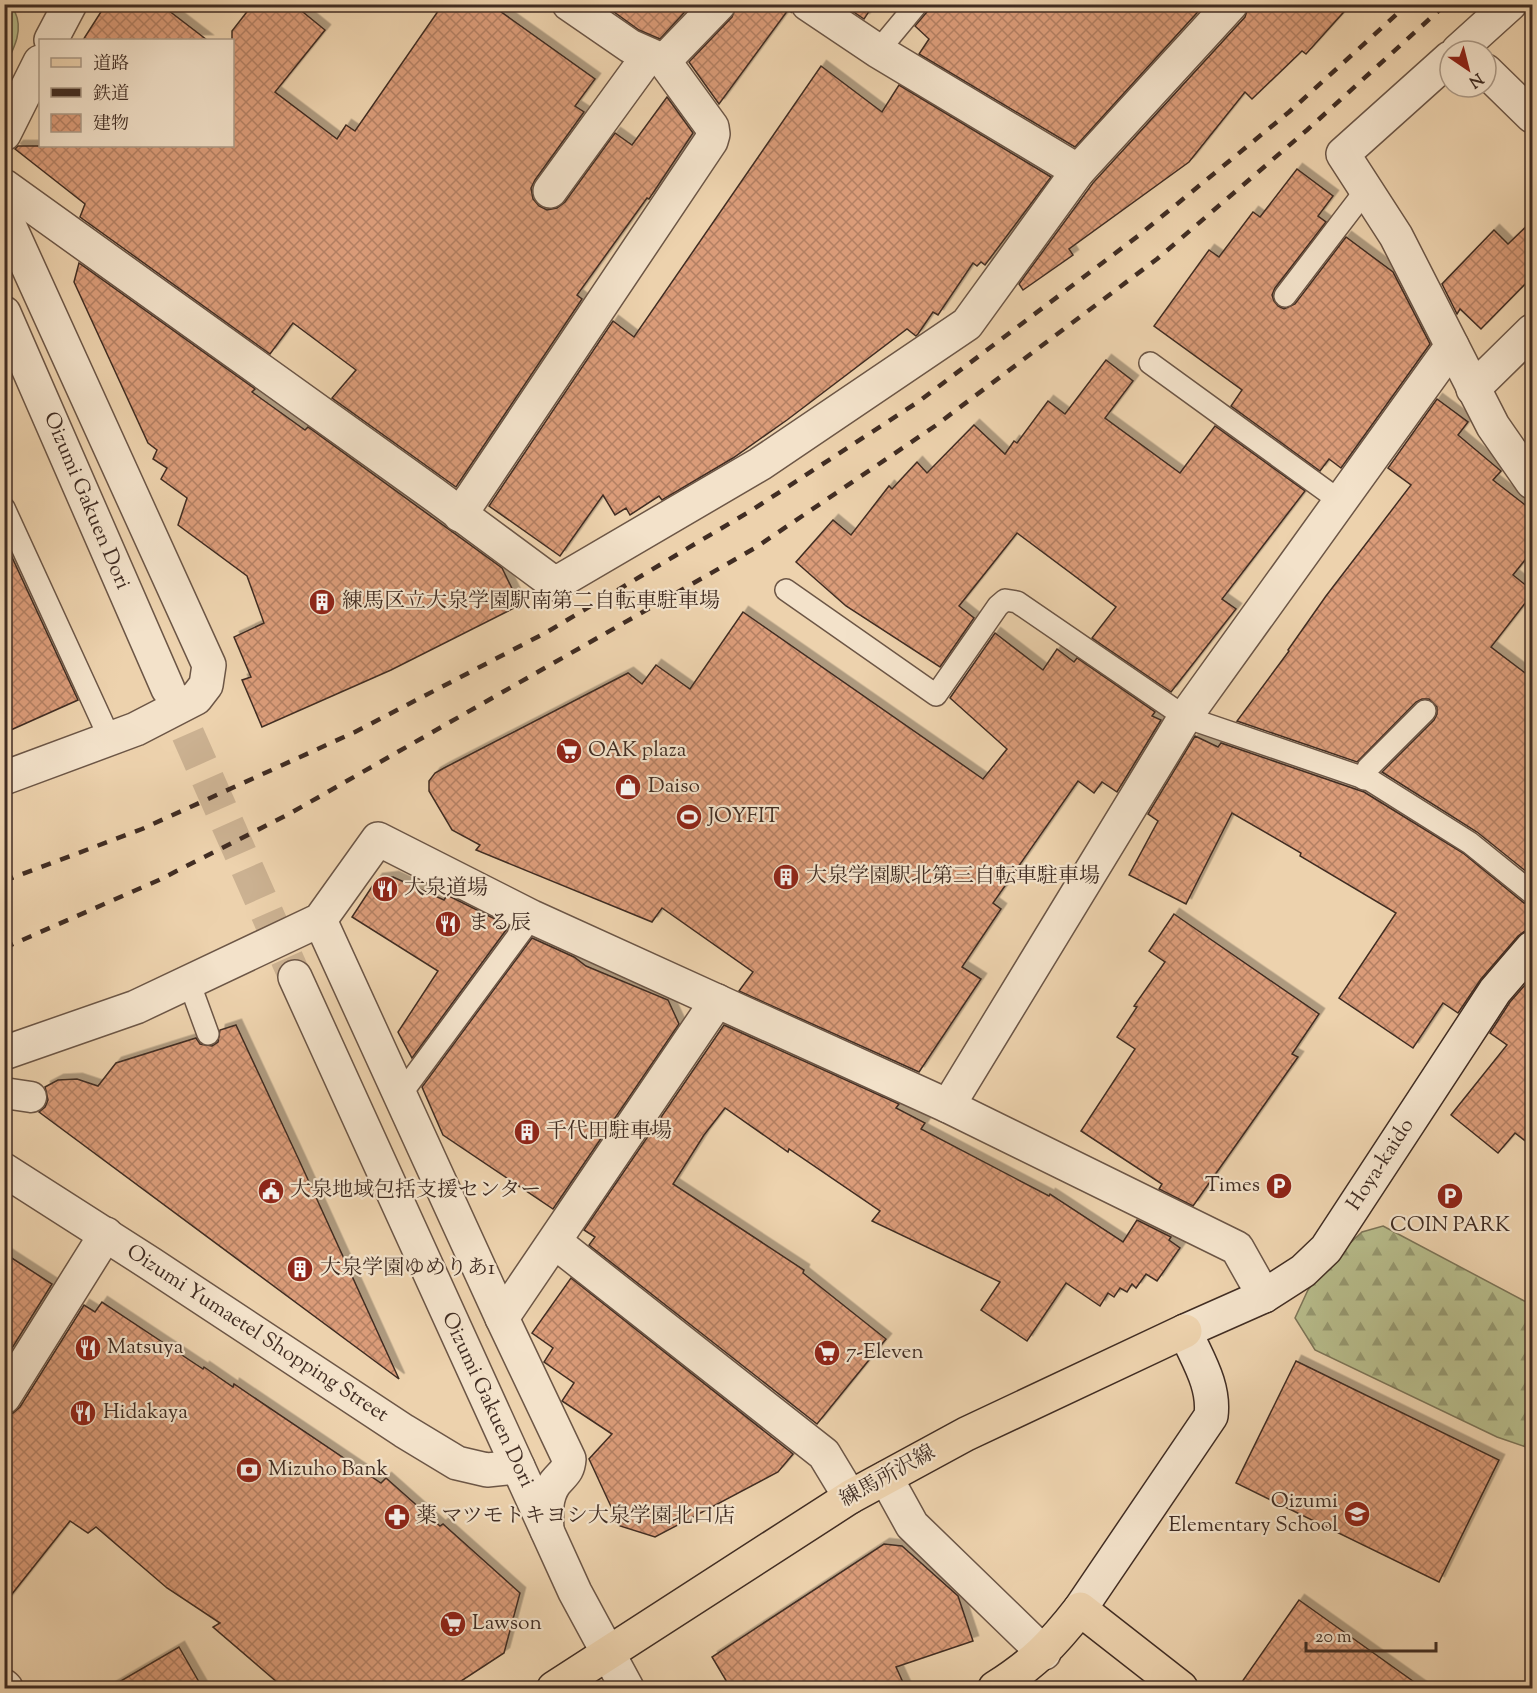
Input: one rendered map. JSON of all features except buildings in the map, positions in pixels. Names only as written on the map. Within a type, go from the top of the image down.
[{"type":"main road","name":"練馬所沢線","points":[[554,1689],[850,1497],[966,1434],[1185,1331]]},
{"type":"main road","points":[[995,1689],[1044,1653],[1080,1609],[1181,1689]]},
{"type":"street","points":[[550,191],[656,58],[719,4]]},
{"type":"street","points":[[808,4],[878,51],[1078,171]]},
{"type":"street","points":[[4,186],[555,585],[760,464],[967,324],[1078,171],[1231,4]]},
{"type":"street","points":[[1473,39],[1510,4]]},
{"type":"street","points":[[52,39],[69,5]]},
{"type":"street","points":[[460,515],[711,141],[713,134],[712,127],[656,58],[630,46],[581,8]]},
{"type":"street","points":[[4,134],[39,64]]},
{"type":"street","points":[[1438,70],[1342,154],[1396,236],[1493,426],[1533,482]]},
{"type":"street","points":[[1498,82],[1533,116]]},
{"type":"street","points":[[4,214],[209,665],[206,685],[196,698],[136,729],[4,778]]},
{"type":"street","name":"Oizumi Gakuen Dori","points":[[4,313],[168,689]]},
{"type":"street","points":[[1473,389],[1533,331]]},
{"type":"street","points":[[948,1106],[1185,717],[1452,346]]},
{"type":"street","points":[[4,1053],[136,1007],[320,920],[378,839],[532,917],[948,1106],[1237,1248],[1264,1296]]},
{"type":"street","points":[[320,920],[569,1459],[568,1468],[554,1485],[545,1509],[547,1530]]},
{"type":"street","name":"Hoya-kaido","points":[[1185,1331],[1264,1296],[1303,1270],[1326,1249],[1495,991],[1532,949]]},
{"type":"street","name":"Oizumi Gakuen Dori","points":[[295,977],[575,1593],[627,1689]]},
{"type":"street","points":[[502,1318],[717,1001]]},
{"type":"street","name":"Oizumi Yumaetel Shopping Street","points":[[4,1170],[106,1234],[404,1431],[457,1463],[487,1470],[518,1467]]},
{"type":"street","points":[[4,1397],[106,1234]]},
{"type":"street","points":[[555,1242],[824,1454],[850,1497]]},
{"type":"street","points":[[1080,1609],[1211,1416],[1213,1401],[1211,1389],[1185,1331]]},
{"type":"street","points":[[886,1478],[912,1525],[1044,1653]]},
{"type":"lane","points":[[878,51],[917,4]]},
{"type":"lane","points":[[1285,296],[1366,190]]},
{"type":"lane","points":[[1150,363],[1340,501]]},
{"type":"lane","points":[[4,508],[110,739]]},
{"type":"lane","points":[[786,590],[936,695],[998,606],[1005,600],[1017,602],[1185,717],[1370,780],[1470,843],[1533,893]]},
{"type":"lane","points":[[1364,779],[1368,768],[1425,711]]},
{"type":"lane","points":[[401,1094],[532,917]]},
{"type":"lane","points":[[189,982],[208,1034]]},
{"type":"green space","points":[[5,4],[13,8],[18,33],[5,66]]},
{"type":"green space","points":[[1383,1226],[1532,1305],[1532,1449],[1497,1437],[1315,1350],[1295,1318],[1308,1290],[1327,1265],[1362,1232]]},
{"type":"tunnel","points":[[168,689],[295,977]]},
{"type":"railway","points":[[4,881],[142,829],[355,732],[547,632],[752,510],[918,402],[1138,236],[1289,112],[1408,4]]},
{"type":"railway","points":[[4,948],[159,880],[289,814],[755,548],[935,426],[1157,259],[1307,130],[1446,4]]},
{"type":"place","name":"練馬区立大泉学園駅南第二自転車駐車場","points":[[322,602]]},
{"type":"place","name":"OAK plaza","points":[[569,751]]},
{"type":"place","name":"Daiso","points":[[628,787]]},
{"type":"place","name":"JOYFIT","points":[[689,817]]},
{"type":"place","name":"大泉学園駅北第三自転車駐車場","points":[[786,877]]},
{"type":"place","name":"大泉道場","points":[[385,889]]},
{"type":"place","name":"まる辰","points":[[448,924]]},
{"type":"place","name":"千代田駐車場","points":[[527,1132]]},
{"type":"place","name":"Times","points":[[1279,1186]]},
{"type":"place","name":"大泉地域包括支援センター","points":[[271,1191]]},
{"type":"place","name":"COIN PARK","points":[[1450,1196]]},
{"type":"place","name":"大泉学園ゆめりあ1","points":[[300,1269]]},
{"type":"place","name":"Matsuya","points":[[88,1348]]},
{"type":"place","name":"7-Eleven","points":[[827,1353]]},
{"type":"place","name":"Hidakaya","points":[[83,1413]]},
{"type":"place","name":"Mizuho Bank","points":[[249,1470]]},
{"type":"place","name":"Oizumi Elementary School","points":[[1357,1514]]},
{"type":"place","name":"薬 マツモトキヨシ大泉学園北口店","points":[[397,1517]]},
{"type":"place","name":"Lawson","points":[[453,1624]]}]
